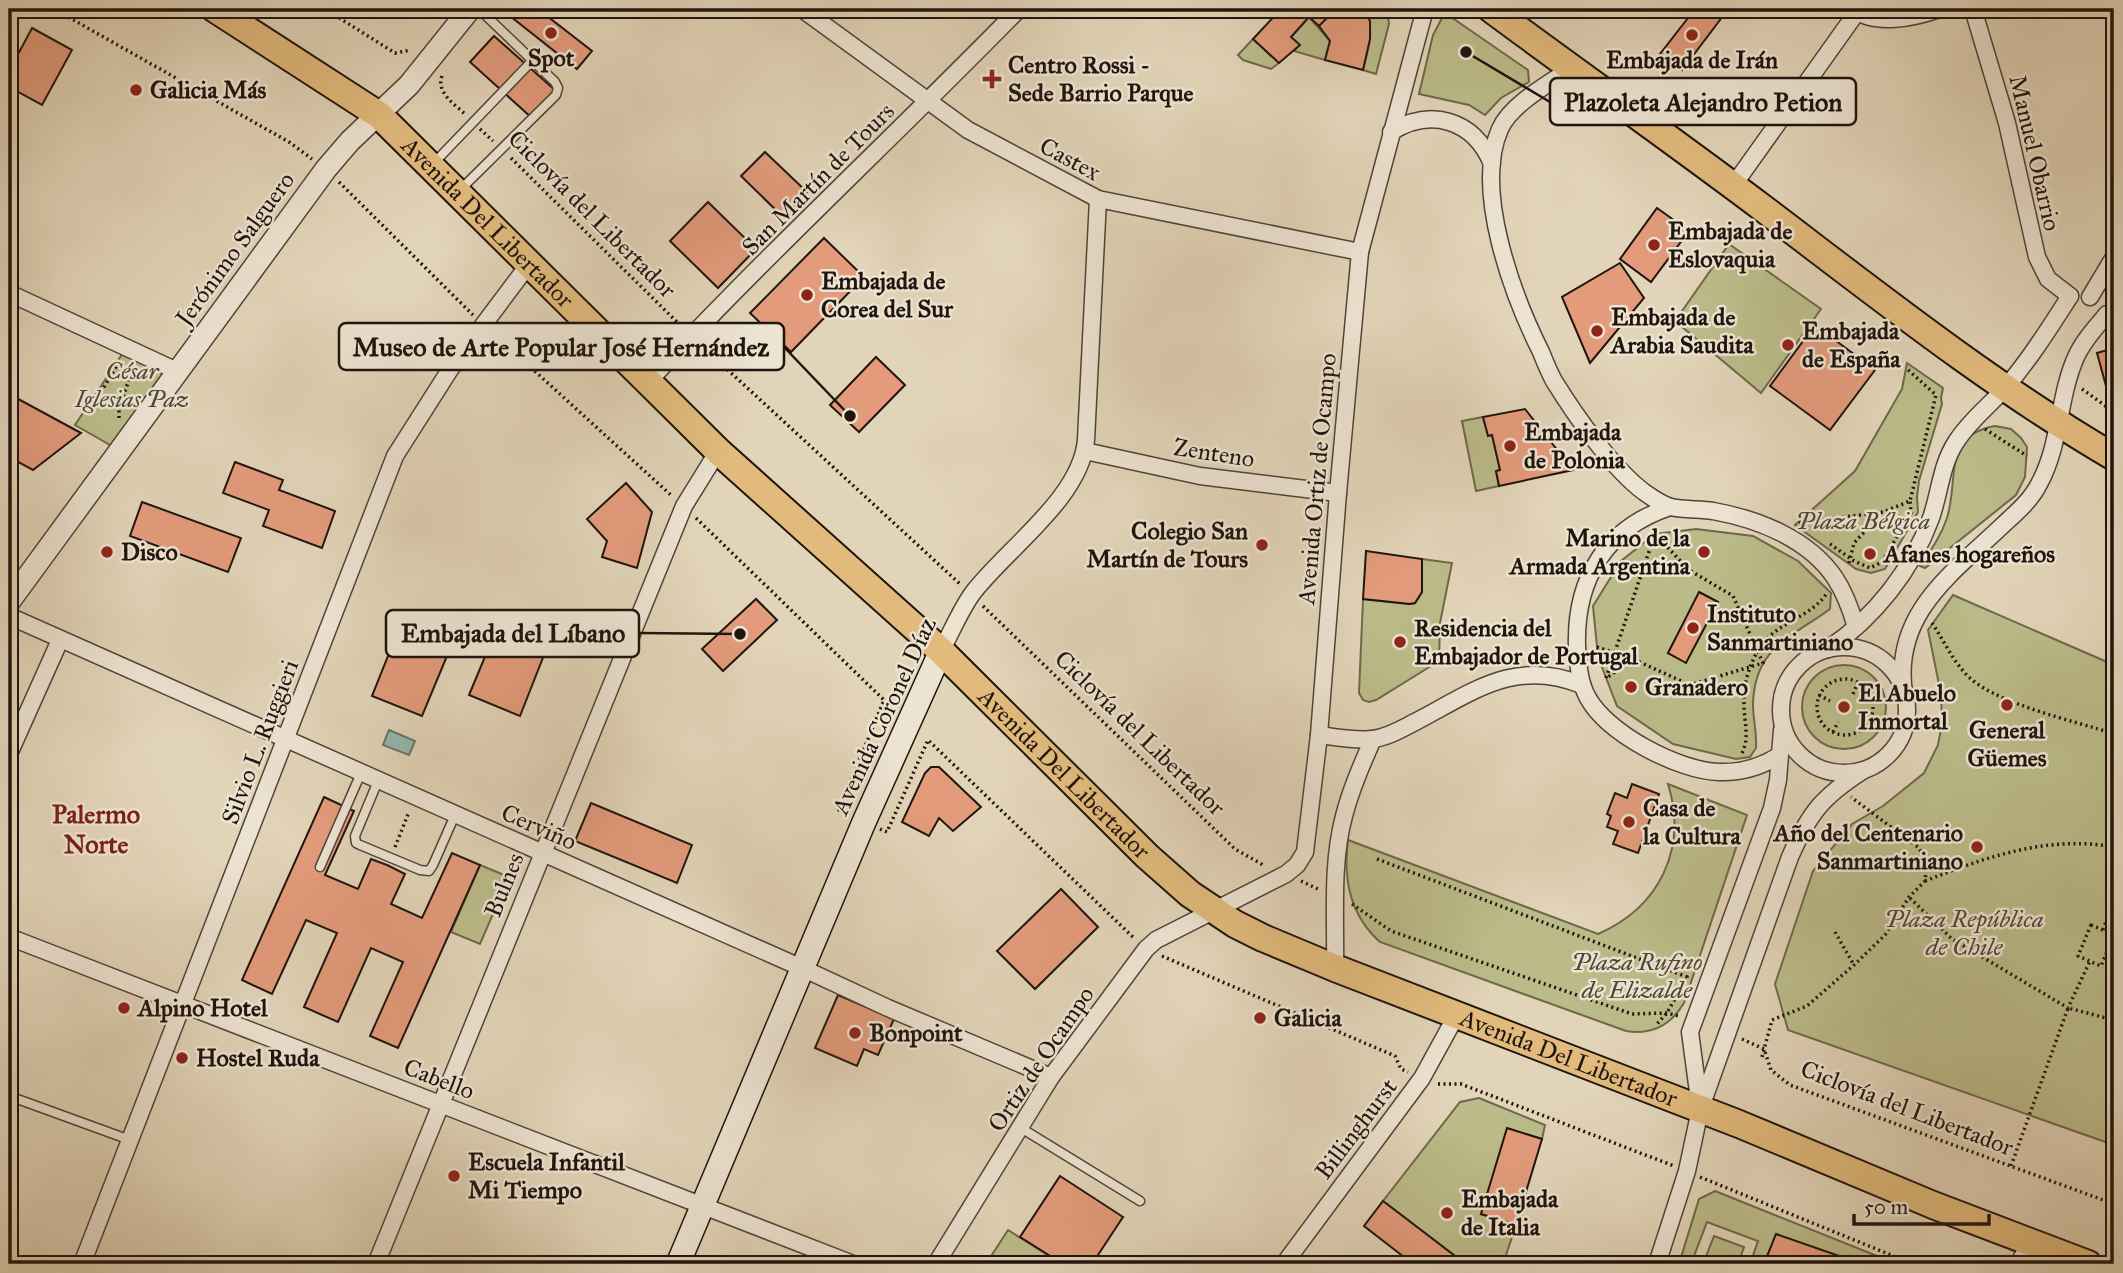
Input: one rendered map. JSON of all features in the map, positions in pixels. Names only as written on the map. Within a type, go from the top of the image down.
[{"type":"main road","name":"Avenida Del Libertador","points":[[215,9],[379,115],[718,451],[941,651],[1147,856],[1190,894],[1263,939],[2088,1264]]},
{"type":"main road","points":[[1491,9],[1906,316],[2060,424],[2114,457]]},
{"type":"main road","name":"Avenida Coronel Díaz","points":[[678,1264],[864,822],[941,651]]},
{"type":"street","name":"Jerónimo Salguero","points":[[9,602],[326,169],[432,58],[470,9]]},
{"type":"street","name":"Castex","points":[[802,9],[968,130],[1098,199],[1360,252]]},
{"type":"street","name":"San Martín de Tours","points":[[649,381],[1019,9]]},
{"type":"street","name":"Avenida Ortiz de Ocampo","points":[[1214,910],[1286,874],[1297,865],[1308,840],[1360,252],[1425,9]]},
{"type":"street","points":[[1732,186],[1855,10],[1874,17],[1899,18],[1939,9]]},
{"type":"street","name":"Manuel Obarrio","points":[[1973,9],[2001,100],[2035,251],[2048,279],[2070,296]]},
{"type":"street","points":[[1572,68],[1511,113],[1502,125],[1496,139],[1492,164],[1495,215],[1513,288],[1553,380],[1598,444],[1628,477],[1644,492],[1670,507]]},
{"type":"street","points":[[1391,132],[1413,121],[1425,119],[1450,122],[1480,142],[1492,164]]},
{"type":"street","name":"Avenida Coronel Díaz","points":[[941,651],[971,595],[1059,499],[1075,476],[1085,451],[1098,199]]},
{"type":"street","points":[[2090,297],[2114,257]]},
{"type":"street","name":"Silvio L. Ruggieri","points":[[82,1264],[395,456],[451,368],[530,264]]},
{"type":"street","points":[[9,293],[177,371]]},
{"type":"street","points":[[1657,1264],[1687,1171],[1700,1110],[1797,841],[1821,802],[1839,787],[1885,758],[1899,741],[1906,721],[1902,676],[1905,646],[1912,625],[1956,566],[2011,518],[2039,486],[2060,424],[2070,374],[2084,342],[2110,315],[2090,297],[2070,296],[2035,350],[2006,387],[1955,443],[1942,475],[1931,519],[1915,552],[1887,595],[1828,649],[1807,659],[1790,679],[1781,703],[1778,780],[1772,808],[1690,1032],[1700,1110]]},
{"type":"street","name":"Bulnes","points":[[376,1264],[684,506],[718,451]]},
{"type":"street","name":"Zenteno","points":[[1085,451],[1200,476],[1338,493]]},
{"type":"street","points":[[1780,755],[1754,768],[1728,772],[1699,770],[1639,743],[1609,722],[1589,700],[1582,685],[1578,659],[1578,625],[1584,591],[1594,569],[1614,538],[1648,514],[1670,507],[1699,508],[1736,515],[1792,540],[1826,566],[1836,579],[1851,609],[1856,626]]},
{"type":"street","name":"Cerviño","points":[[9,616],[802,968],[888,1009],[1051,1077]]},
{"type":"street","points":[[9,754],[60,640]]},
{"type":"street","points":[[1828,649],[1850,648],[1878,657],[1892,670],[1904,693]]},
{"type":"street","points":[[1319,734],[1373,739],[1394,733],[1480,688],[1504,678],[1525,674],[1547,675],[1582,685]]},
{"type":"street","points":[[1782,730],[1796,751],[1816,767],[1841,773],[1864,770]]},
{"type":"street","points":[[1335,968],[1338,848],[1352,789],[1373,739]]},
{"type":"street","name":"Ortiz de Ocampo","points":[[936,1264],[1051,1077],[1146,949],[1156,940],[1214,910]]},
{"type":"street","name":"Cabello","points":[[9,937],[853,1264]]},
{"type":"street","name":"Billinghurst","points":[[1284,1264],[1422,1078],[1455,1016]]},
{"type":"street","points":[[2018,1264],[2032,1241]]},
{"type":"lane","points":[[457,192],[556,95],[558,88],[533,60],[479,9]]},
{"type":"lane","points":[[430,166],[533,60]]},
{"type":"lane","points":[[320,867],[361,773]]},
{"type":"lane","points":[[378,781],[354,839],[360,845],[420,870],[429,871],[454,815]]},
{"type":"lane","points":[[9,1096],[130,1140]]},
{"type":"lane","points":[[1021,1128],[1140,1201]]},
{"type":"path","points":[[54,9],[289,142],[326,169],[483,324],[684,506],[884,700],[839,810],[887,832],[928,740],[1146,949],[1395,1056],[1401,1069],[1439,1085],[1461,1083],[1687,1171],[1913,1264]]},
{"type":"path","points":[[325,9],[395,53],[415,49],[432,58]]},
{"type":"path","name":"Ciclovía del Libertador","points":[[432,58],[444,69],[440,81],[444,94],[691,336],[971,595],[1235,849],[1359,907],[1391,931],[1632,1014],[1667,1013],[1693,1020]]},
{"type":"path","points":[[119,452],[119,408],[133,351]]},
{"type":"path","points":[[119,408],[98,397],[133,351]]},
{"type":"path","points":[[1829,544],[1849,561],[1870,568],[1882,562],[1911,513],[1910,501],[1936,395],[1906,368]]},
{"type":"path","points":[[2070,374],[2087,394],[2114,412]]},
{"type":"path","points":[[1983,428],[2027,456]]},
{"type":"path","points":[[1808,530],[1798,523],[1883,512],[1910,501]]},
{"type":"path","points":[[1849,561],[1854,543],[1883,512]]},
{"type":"path","points":[[1597,648],[1614,653],[1633,659],[1690,685],[1762,663],[1733,596],[1689,570],[1655,534],[1614,653],[1606,678],[1633,659]]},
{"type":"path","points":[[1740,758],[1747,740],[1744,684],[1757,651],[1770,634],[1815,608],[1828,590]]},
{"type":"path","points":[[1919,613],[1933,624],[1966,675],[1992,692],[2022,705],[2114,734]]},
{"type":"path","points":[[1839,680],[1858,682],[1871,696],[1869,719],[1861,730],[1853,734],[1833,732],[1821,723],[1817,714],[1819,695],[1830,683],[1839,680]]},
{"type":"path","points":[[1853,694],[1858,682]]},
{"type":"path","points":[[1819,695],[1830,701]]},
{"type":"path","points":[[1859,715],[1869,719]]},
{"type":"path","points":[[1833,732],[1838,722]]},
{"type":"path","points":[[1839,787],[1919,848],[1927,863],[1925,881]]},
{"type":"path","points":[[390,858],[407,817]]},
{"type":"path","points":[[1762,1057],[1772,1020],[1807,1006],[1854,965],[1885,934],[1909,898],[1925,881],[2013,850],[2097,844],[2114,847]]},
{"type":"path","points":[[1377,859],[1687,977],[1667,1013],[1657,1024]]},
{"type":"path","points":[[1909,898],[1952,939],[2068,1009],[2114,1020]]},
{"type":"path","points":[[2103,930],[2114,899]]},
{"type":"path","points":[[2091,925],[2114,935],[2101,966],[2090,961],[2078,956],[2091,925]]},
{"type":"path","points":[[1835,932],[1854,965]]},
{"type":"path","points":[[2011,1167],[2068,1009],[2090,961]]},
{"type":"path","points":[[1728,1033],[1764,1049]]},
{"type":"path","name":"Ciclovía del Libertador","points":[[1764,1049],[1771,1070],[1790,1085],[2114,1204]]},
{"type":"green space","points":[[1364,9],[1387,9],[1389,24],[1376,74],[1363,70],[1370,31]]},
{"type":"green space","points":[[1448,15],[1528,70],[1529,82],[1501,98],[1485,115],[1469,105],[1419,94],[1433,35],[1443,16]]},
{"type":"green space","points":[[1309,17],[1330,41],[1325,60],[1294,51],[1299,45],[1291,37]]},
{"type":"green space","points":[[1253,39],[1279,63],[1271,69],[1243,60],[1238,55]]},
{"type":"green space","points":[[1729,244],[1821,309],[1761,393],[1675,321]]},
{"type":"green space","name":"César Iglesias Paz","points":[[125,350],[171,373],[117,449],[75,425]]},
{"type":"green space","name":"Plaza Bélgica","points":[[1907,363],[1943,388],[1942,404],[1919,481],[1918,512],[1885,569],[1871,573],[1856,569],[1795,525],[1855,471],[1902,389]]},
{"type":"green space","points":[[1483,417],[1488,435],[1492,435],[1500,470],[1496,471],[1499,486],[1476,491],[1462,421]]},
{"type":"green space","points":[[1995,426],[2011,429],[2027,447],[2025,477],[2016,495],[1925,568],[1920,566],[1939,537],[1947,518],[1960,449],[1967,439],[1978,431]]},
{"type":"green space","points":[[1696,529],[1753,536],[1798,561],[1831,593],[1830,609],[1777,646],[1760,670],[1753,705],[1756,748],[1750,757],[1736,759],[1673,744],[1617,706],[1598,657],[1593,606],[1621,561],[1655,534]],"holes":[[[1700,593],[1718,602],[1686,662],[1668,653]]]},
{"type":"green space","points":[[1422,559],[1452,563],[1440,623],[1439,661],[1376,700],[1363,700],[1359,693],[1363,599],[1415,603],[1422,592]]},
{"type":"green space","name":"Plaza República de Chile","points":[[1953,595],[2114,665],[2114,1145],[1788,1030],[1775,984],[1813,871],[1852,824],[1883,806],[1924,773],[1938,745],[1942,723],[1941,694],[1928,630]]},
{"type":"green space","points":[[1844,665],[1860,668],[1874,677],[1883,691],[1886,707],[1883,723],[1874,737],[1860,746],[1844,749],[1828,746],[1814,737],[1805,723],[1802,707],[1805,691],[1814,677],[1828,668]]},
{"type":"green space","name":"Plaza Rufino de Elizalde","points":[[1668,784],[1747,815],[1684,1003],[1667,1023],[1660,1027],[1644,1031],[1626,1031],[1380,942],[1370,932],[1355,908],[1348,883],[1348,840],[1598,934],[1638,908],[1653,892],[1664,873],[1674,831]]},
{"type":"green space","points":[[480,865],[509,877],[480,944],[451,932]]},
{"type":"green space","points":[[1479,1098],[1545,1125],[1542,1139],[1508,1129],[1481,1214],[1516,1225],[1503,1264],[1449,1264],[1455,1256],[1383,1201],[1460,1102]]},
{"type":"green space","points":[[1715,1191],[1897,1264],[1862,1264],[1776,1234],[1764,1264],[1750,1264],[1758,1241],[1707,1222],[1691,1264],[1679,1264],[1699,1199]]},
{"type":"green space","points":[[1008,1230],[1062,1264],[986,1264]]},
{"type":"green space","points":[[1714,1236],[1744,1247],[1738,1264],[1703,1264]]},
{"type":"water","points":[[389,730],[415,741],[409,755],[383,745]]},
{"type":"building","name":"Spot","points":[[515,9],[538,9],[592,51],[577,69],[510,16]]},
{"type":"building","points":[[1281,9],[1336,9],[1319,26],[1309,17],[1291,37],[1300,45],[1279,63],[1253,39]]},
{"type":"building","points":[[1336,9],[1364,9],[1370,21],[1370,39],[1363,70],[1325,60],[1330,41],[1319,26]]},
{"type":"building","name":"Embajada de Irán","points":[[1695,9],[1715,9],[1723,16],[1682,70],[1660,54]]},
{"type":"building","points":[[32,28],[72,50],[42,105],[9,87],[9,71]]},
{"type":"building","points":[[494,36],[556,91],[532,118],[470,62]]},
{"type":"building","points":[[765,152],[807,192],[783,217],[741,176]]},
{"type":"building","points":[[708,202],[756,249],[718,288],[670,241]]},
{"type":"building","name":"Embajada de Eslovaquia","points":[[1657,208],[1689,231],[1651,282],[1620,259]]},
{"type":"building","name":"Embajada de Corea del Sur","points":[[824,238],[864,277],[791,352],[750,313]]},
{"type":"building","name":"Embajada de Arabia Saudita","points":[[1620,263],[1644,298],[1590,363],[1562,297]]},
{"type":"building","points":[[1815,325],[1875,370],[1830,430],[1770,386]]},
{"type":"building","points":[[2114,348],[2114,395],[2109,397],[2097,353]]},
{"type":"building","points":[[876,357],[905,385],[859,432],[830,405]]},
{"type":"building","points":[[9,394],[81,433],[33,470],[9,457]]},
{"type":"building","points":[[1525,409],[1573,470],[1499,486],[1496,471],[1500,470],[1492,435],[1488,436],[1483,417]]},
{"type":"building","points":[[235,462],[283,480],[279,490],[335,511],[322,548],[263,526],[269,510],[223,493]]},
{"type":"building","points":[[626,483],[652,512],[637,568],[602,557],[607,541],[587,519]]},
{"type":"building","points":[[142,502],[241,538],[228,572],[130,536]]},
{"type":"building","points":[[1366,551],[1422,559],[1422,592],[1415,603],[1363,599]]},
{"type":"building","name":"Instituto Sanmartiniano","points":[[1699,592],[1718,602],[1686,663],[1668,653]]},
{"type":"building","points":[[756,599],[777,620],[723,671],[702,649]]},
{"type":"building","points":[[494,635],[544,655],[520,716],[469,695]]},
{"type":"building","points":[[396,636],[447,656],[422,716],[372,696]]},
{"type":"building","points":[[931,767],[939,767],[981,807],[953,831],[939,818],[929,836],[902,822],[925,773]]},
{"type":"building","name":"Casa de la Cultura","points":[[1632,784],[1659,794],[1638,853],[1613,844],[1618,831],[1607,827],[1611,816],[1607,814],[1615,793],[1627,798]]},
{"type":"building","points":[[324,797],[354,811],[325,875],[358,889],[371,859],[387,865],[405,874],[391,904],[422,918],[452,853],[480,865],[398,1048],[370,1036],[403,962],[371,948],[338,1022],[304,1007],[337,933],[306,920],[272,994],[242,980]]},
{"type":"building","points":[[591,803],[692,845],[677,883],[575,841]]},
{"type":"building","points":[[1061,889],[1098,927],[1035,989],[997,951]]},
{"type":"building","name":"Bonpoint","points":[[838,995],[894,1019],[878,1055],[864,1049],[857,1066],[815,1048]]},
{"type":"building","points":[[1507,1128],[1542,1139],[1516,1225],[1481,1214]]},
{"type":"building","points":[[1060,1176],[1123,1217],[1092,1264],[1063,1264],[1020,1237]]},
{"type":"building","points":[[1383,1201],[1455,1256],[1449,1264],[1413,1264],[1364,1226]]},
{"type":"building","points":[[1776,1234],[1862,1264],[1764,1264]]},
{"type":"place","name":"Spot","points":[[551,33]]},
{"type":"place","name":"Embajada de Irán","points":[[1692,35]]},
{"type":"place","name":"Plazoleta Alejandro Petion","points":[[1466,52]]},
{"type":"place","name":"Centro Rossi - Sede Barrio Parque","points":[[992,79]]},
{"type":"place","name":"Galicia Más","points":[[136,90]]},
{"type":"place","name":"Embajada de Eslovaquia","points":[[1654,245]]},
{"type":"place","name":"Embajada de Corea del Sur","points":[[807,295]]},
{"type":"place","name":"Embajada de Arabia Saudita","points":[[1597,331]]},
{"type":"place","name":"Embajada de España","points":[[1788,345]]},
{"type":"place","name":"Museo de Arte Popular José Hernández","points":[[850,416]]},
{"type":"place","name":"Embajada de Polonia","points":[[1510,446]]},
{"type":"place","name":"Colegio San Martín de Tours","points":[[1262,545]]},
{"type":"place","name":"Disco","points":[[107,552]]},
{"type":"place","name":"Marino de la Armada Argentina","points":[[1704,552]]},
{"type":"place","name":"Afanes hogareños","points":[[1870,554]]},
{"type":"place","name":"Instituto Sanmartiniano","points":[[1693,628]]},
{"type":"place","name":"Embajada del Líbano","points":[[740,634]]},
{"type":"place","name":"Residencia del Embajador de Portugal","points":[[1400,642]]},
{"type":"place","name":"Granadero","points":[[1631,687]]},
{"type":"place","name":"General Güemes","points":[[2007,705]]},
{"type":"place","name":"El Abuelo Inmortal","points":[[1844,707]]},
{"type":"place","name":"Casa de la Cultura","points":[[1629,822]]},
{"type":"place","name":"Año del Centenario Sanmartiniano","points":[[1977,847]]},
{"type":"place","name":"Alpino Hotel","points":[[124,1008]]},
{"type":"place","name":"Galicia","points":[[1260,1018]]},
{"type":"place","name":"Bonpoint","points":[[855,1033]]},
{"type":"place","name":"Hostel Ruda","points":[[182,1058]]},
{"type":"place","name":"Escuela Infantil Mi Tiempo","points":[[454,1176]]},
{"type":"place","name":"Embajada de Italia","points":[[1447,1213]]},
{"type":"district","name":"Palermo Norte","points":[[96,829]]}]
